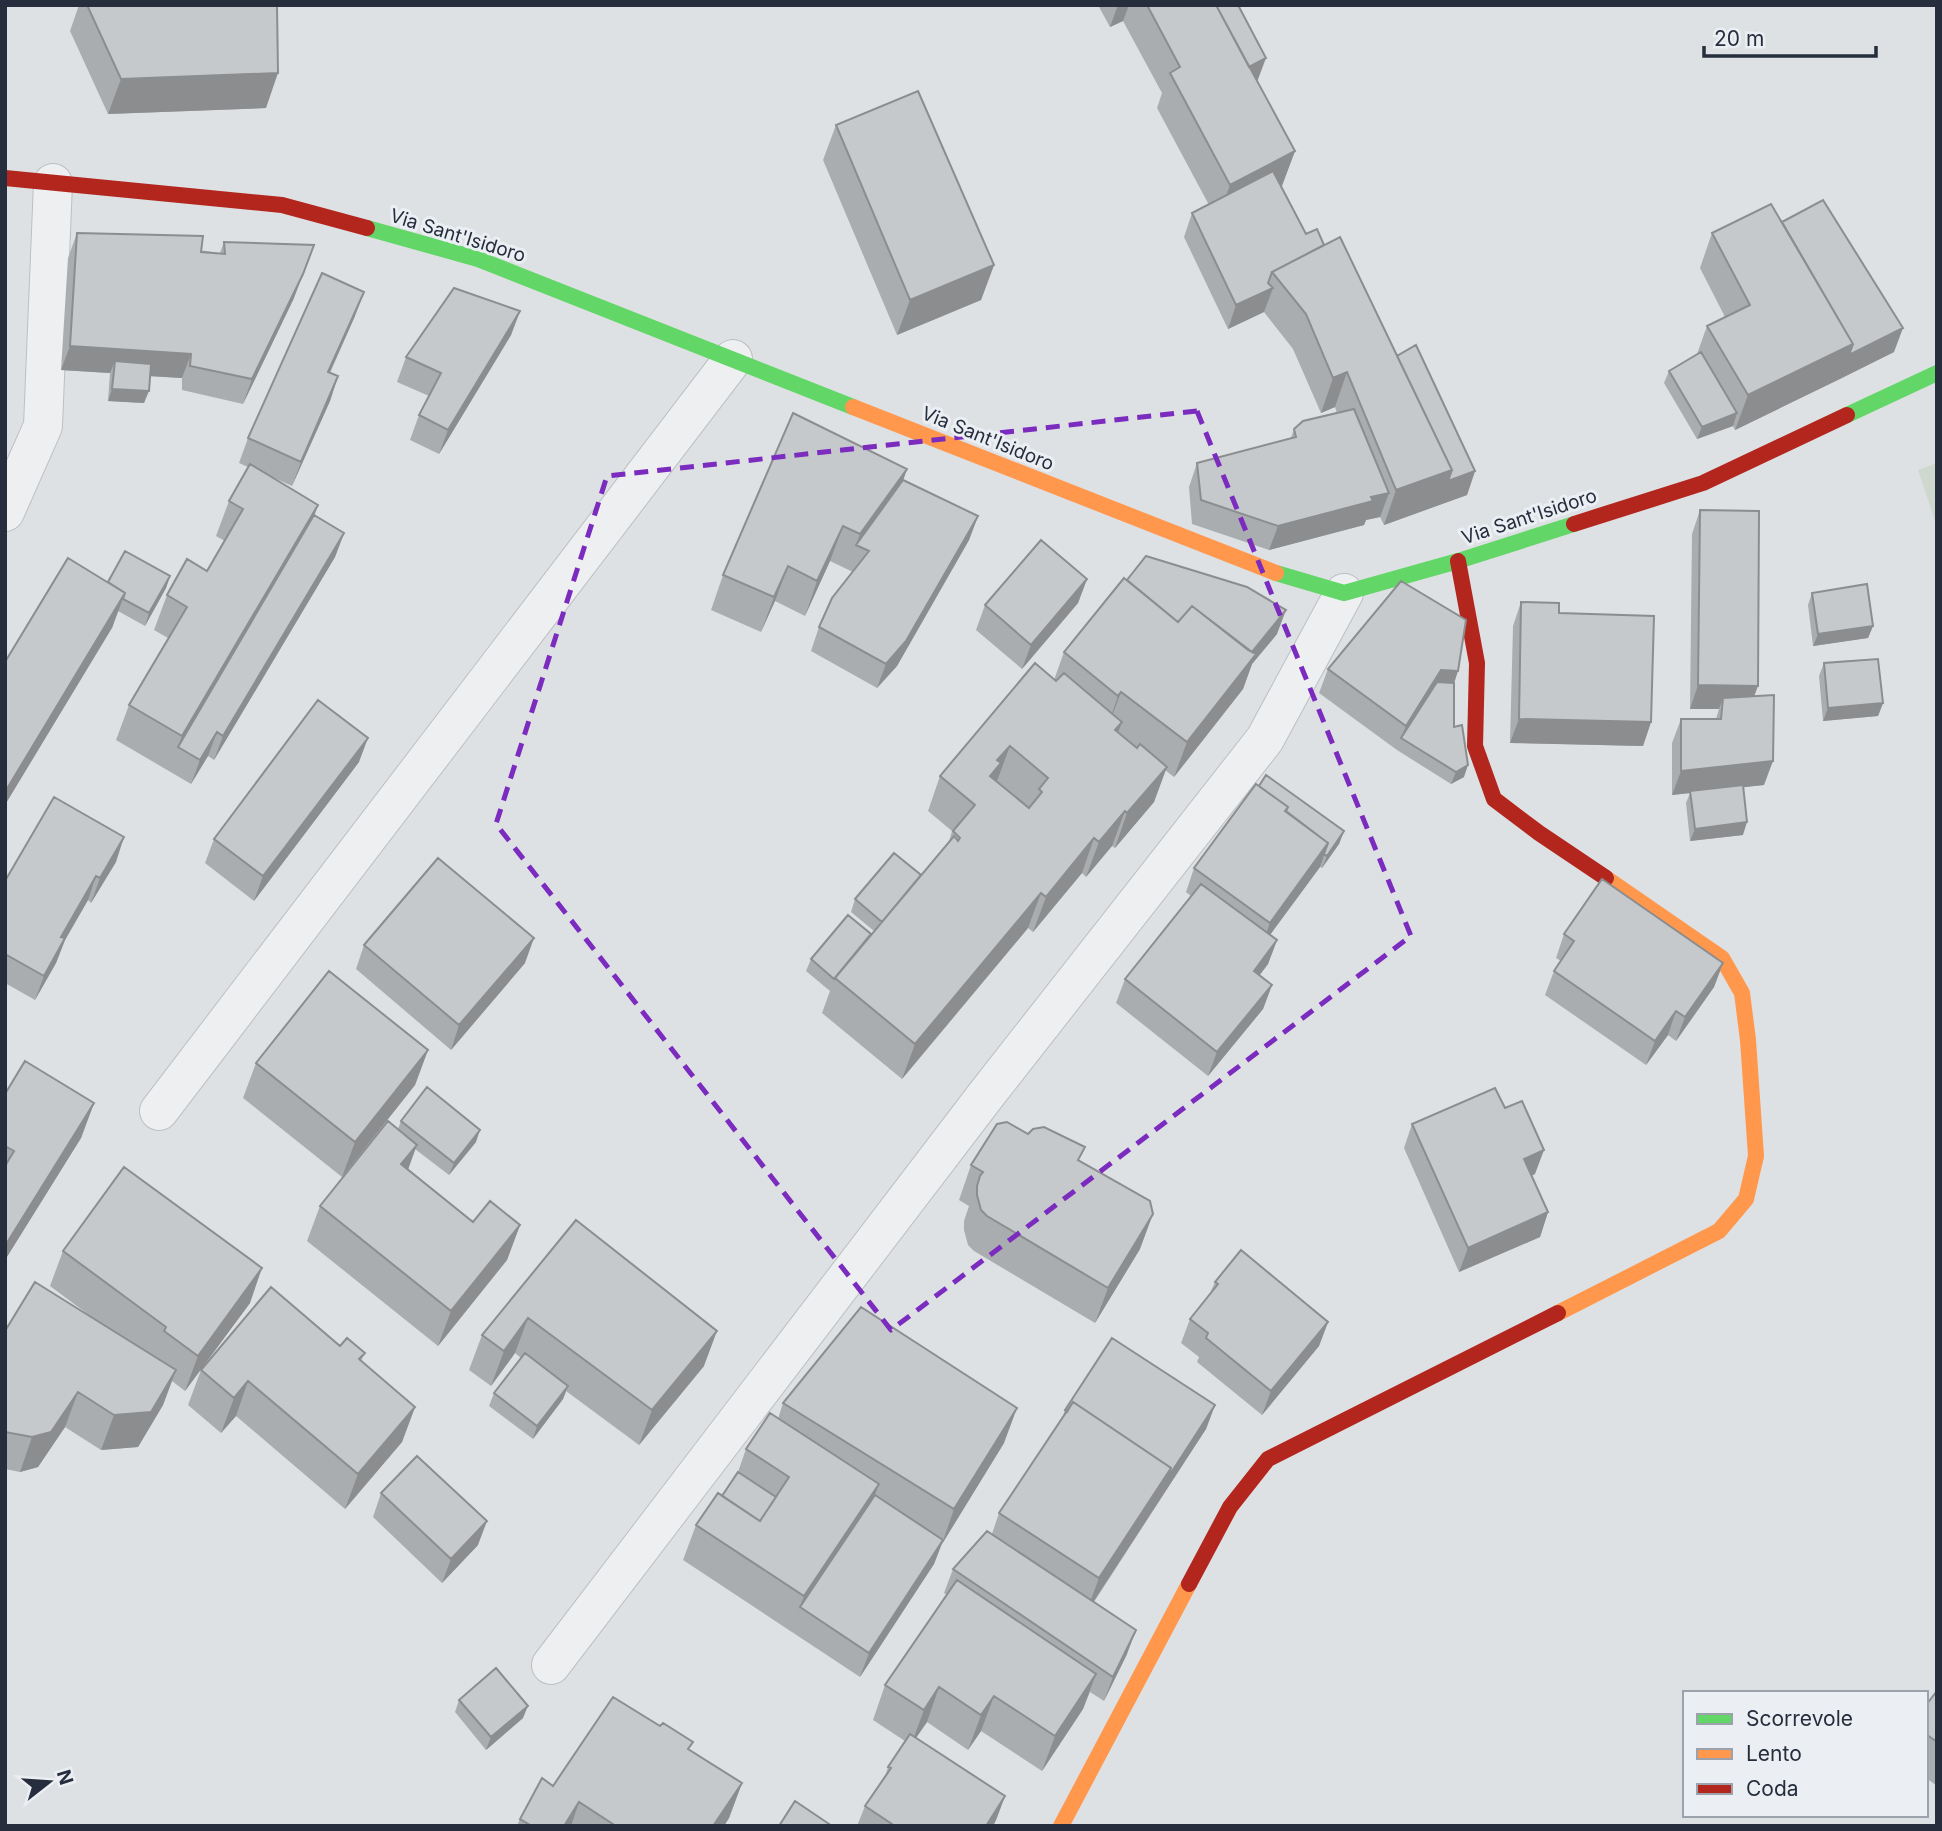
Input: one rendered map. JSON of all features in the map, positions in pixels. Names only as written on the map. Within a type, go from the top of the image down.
[{"type":"street","name":"Via Sant'Isidoro","points":[[5,178],[282,205],[478,259],[1264,570],[1344,593],[1458,561],[1703,483],[1937,373]]},
{"type":"street","points":[[5,512],[43,426],[53,183]]},
{"type":"street","points":[[159,1111],[733,359]]},
{"type":"street","points":[[1061,1826],[1230,1507],[1268,1459],[1719,1231],[1746,1199],[1756,1156],[1742,993],[1722,958],[1539,833],[1494,799],[1475,746],[1477,663],[1458,561]]},
{"type":"street","points":[[551,1665],[986,1095],[1265,739],[1344,593]]},
{"type":"highlighted area","points":[[1197,411],[1411,936],[891,1330],[496,824],[607,476]]},
{"type":"shaded area","points":[[1937,463],[1937,527],[1918,470]]},
{"type":"building","points":[[87,5],[277,5],[278,73],[121,79]]},
{"type":"building","points":[[1147,5],[1216,5],[1295,151],[1230,185],[1170,73],[1180,67]]},
{"type":"building","points":[[1216,5],[1238,5],[1266,58],[1249,67]]},
{"type":"building","points":[[918,91],[994,265],[910,300],[836,125]]},
{"type":"building","points":[[1273,171],[1306,234],[1317,229],[1324,245],[1272,272],[1268,283],[1273,288],[1236,305],[1192,213]]},
{"type":"building","points":[[1823,200],[1903,328],[1849,355],[1853,344],[1782,222]]},
{"type":"building","points":[[1771,204],[1853,344],[1748,395],[1707,326],[1750,305],[1712,233]]},
{"type":"building","points":[[77,233],[203,236],[201,252],[225,254],[224,242],[314,245],[303,274],[252,379],[190,366],[191,354],[70,346]]},
{"type":"building","points":[[1340,237],[1452,470],[1396,490],[1347,372],[1333,378],[1306,314],[1272,272]]},
{"type":"building","points":[[322,273],[364,292],[328,372],[338,376],[301,462],[248,438]]},
{"type":"building","points":[[454,288],[520,311],[448,430],[419,415],[441,373],[406,357]]},
{"type":"building","points":[[1416,345],[1475,471],[1448,481],[1452,470],[1397,356]]},
{"type":"building","points":[[1701,352],[1737,413],[1702,427],[1669,371]]},
{"type":"building","points":[[115,361],[151,364],[149,391],[112,389]]},
{"type":"building","points":[[1354,409],[1389,493],[1371,497],[1373,501],[1278,526],[1201,500],[1197,463],[1296,437],[1294,429],[1303,421]]},
{"type":"building","points":[[793,413],[907,469],[860,534],[843,526],[817,581],[788,566],[774,597],[723,575]]},
{"type":"building","points":[[250,464],[318,505],[182,736],[129,705],[187,607],[167,595],[187,559],[207,571],[243,509],[229,501]]},
{"type":"building","points":[[903,480],[978,516],[906,641],[886,664],[819,627],[832,598],[869,551],[856,545]]},
{"type":"building","points":[[1700,510],[1759,511],[1758,686],[1698,685]]},
{"type":"building","points":[[314,515],[344,533],[223,736],[217,732],[200,760],[178,747]]},
{"type":"building","points":[[1041,540],[1087,579],[1031,645],[985,605]]},
{"type":"building","points":[[125,551],[170,576],[149,613],[123,599],[125,593],[108,582]]},
{"type":"building","points":[[1146,556],[1247,587],[1286,610],[1252,652],[1192,606],[1178,622],[1127,580]]},
{"type":"building","points":[[68,558],[125,593],[5,792],[5,662]]},
{"type":"building","points":[[1124,578],[1178,622],[1192,606],[1256,654],[1187,742],[1121,692],[1118,696],[1064,652]]},
{"type":"building","points":[[1401,581],[1466,620],[1458,671],[1441,670],[1406,726],[1328,669]]},
{"type":"building","points":[[1867,584],[1873,626],[1818,634],[1812,593]]},
{"type":"building","points":[[1521,602],[1559,603],[1559,613],[1654,616],[1651,722],[1519,719]]},
{"type":"building","points":[[1878,659],[1883,703],[1828,708],[1824,663]]},
{"type":"building","points":[[1035,663],[1056,681],[1064,673],[1122,722],[1115,730],[1137,748],[1140,744],[1167,767],[1099,842],[1094,838],[1046,897],[1041,893],[915,1044],[835,978],[954,836],[958,841],[960,838],[953,831],[975,805],[940,776]],"holes":[[[1010,746],[1048,778],[1039,789],[1042,792],[1029,808],[990,776],[1001,763],[997,760]]]},
{"type":"building","points":[[1437,682],[1454,683],[1454,727],[1462,725],[1468,765],[1456,772],[1401,738]]},
{"type":"building","points":[[1774,695],[1773,761],[1681,771],[1681,719],[1721,719],[1723,698]]},
{"type":"building","points":[[318,700],[368,738],[263,876],[214,839]]},
{"type":"building","points":[[1266,775],[1344,831],[1327,856],[1324,854],[1328,843],[1286,811],[1288,807],[1259,786]]},
{"type":"building","points":[[1256,784],[1288,807],[1285,811],[1328,843],[1270,923],[1194,868]]},
{"type":"building","points":[[1743,785],[1747,822],[1695,829],[1690,791]]},
{"type":"building","points":[[54,797],[124,837],[100,878],[96,876],[61,937],[65,938],[44,976],[5,954],[5,881]]},
{"type":"building","points":[[894,853],[921,875],[882,922],[855,899]]},
{"type":"building","points":[[438,858],[534,938],[459,1025],[364,945]]},
{"type":"building","points":[[1602,879],[1723,963],[1685,1017],[1676,1011],[1655,1041],[1554,971],[1574,941],[1564,934]]},
{"type":"building","points":[[1201,884],[1277,940],[1254,971],[1272,985],[1217,1052],[1125,979]]},
{"type":"building","points":[[848,915],[871,934],[834,979],[811,959]]},
{"type":"building","points":[[329,971],[428,1050],[355,1142],[256,1063]]},
{"type":"building","points":[[25,1061],[94,1103],[5,1246],[5,1166],[14,1151],[5,1146],[5,1094]]},
{"type":"building","points":[[427,1087],[480,1130],[454,1163],[401,1121]]},
{"type":"building","points":[[1495,1088],[1505,1108],[1522,1101],[1544,1150],[1524,1159],[1548,1212],[1468,1248],[1412,1124]]},
{"type":"building","points":[[388,1121],[417,1145],[401,1164],[473,1222],[490,1201],[520,1225],[451,1311],[320,1206]]},
{"type":"building","points":[[1007,1122],[1028,1134],[1033,1129],[1044,1127],[1085,1147],[1078,1160],[1150,1201],[1153,1214],[1108,1288],[981,1210],[977,1186],[983,1172],[971,1165],[997,1124]]},
{"type":"building","points":[[124,1167],[262,1268],[198,1356],[164,1331],[166,1327],[63,1251]]},
{"type":"building","points":[[576,1220],[717,1331],[652,1410],[528,1318],[504,1351],[482,1335]]},
{"type":"building","points":[[1241,1250],[1328,1322],[1271,1391],[1206,1338],[1208,1333],[1190,1319]]},
{"type":"building","points":[[35,1282],[176,1370],[151,1412],[114,1415],[78,1392],[51,1432],[32,1437],[5,1432],[5,1331]]},
{"type":"building","points":[[271,1287],[340,1346],[347,1338],[365,1353],[359,1359],[415,1407],[358,1474],[248,1381],[234,1398],[201,1370]]},
{"type":"building","points":[[861,1307],[1017,1408],[954,1509],[783,1403]]},
{"type":"building","points":[[1112,1338],[1215,1405],[1167,1479],[1171,1468],[1073,1402],[1067,1412],[1065,1410]]},
{"type":"building","points":[[525,1353],[568,1386],[537,1426],[494,1393]]},
{"type":"building","points":[[1073,1402],[1171,1468],[1099,1578],[999,1513]]},
{"type":"building","points":[[770,1413],[879,1484],[804,1596],[696,1525],[718,1493],[760,1521],[789,1477],[746,1449]]},
{"type":"building","points":[[417,1456],[487,1521],[451,1559],[381,1493]]},
{"type":"building","points":[[738,1472],[776,1497],[760,1521],[722,1496]]},
{"type":"building","points":[[875,1495],[943,1540],[869,1653],[800,1607]]},
{"type":"building","points":[[987,1531],[1136,1630],[1113,1677],[953,1569]]},
{"type":"building","points":[[957,1580],[1096,1674],[1055,1736],[994,1696],[981,1715],[939,1687],[924,1710],[885,1685]]},
{"type":"building","points":[[496,1668],[528,1706],[491,1737],[459,1700]]},
{"type":"building","points":[[1937,1691],[1937,1742],[1928,1735],[1928,1702]]},
{"type":"building","points":[[613,1697],[660,1726],[663,1723],[693,1742],[688,1749],[742,1783],[713,1826],[616,1826],[579,1802],[564,1826],[532,1826],[520,1819],[542,1778],[553,1786]]},
{"type":"building","points":[[910,1734],[1005,1796],[986,1826],[895,1826],[865,1806]]},
{"type":"building","points":[[795,1801],[832,1826],[779,1826]]},
{"type":"traffic: fast","points":[[367,228],[478,259],[853,407]]},
{"type":"traffic: fast","points":[[1847,415],[1937,373]]},
{"type":"traffic: fast","points":[[1276,573],[1344,593],[1458,561],[1574,524]]},
{"type":"traffic: slow","points":[[853,407],[1276,573]]},
{"type":"traffic: slow","points":[[1558,1313],[1719,1231],[1746,1199],[1756,1156],[1742,993],[1722,958],[1606,878]]},
{"type":"traffic: slow","points":[[1061,1826],[1189,1584]]},
{"type":"traffic: jam","points":[[5,178],[282,205],[367,228]]},
{"type":"traffic: jam","points":[[1574,524],[1703,483],[1847,415]]},
{"type":"traffic: jam","points":[[1458,561],[1477,663],[1475,746],[1494,799],[1606,878]]},
{"type":"traffic: jam","points":[[1189,1584],[1230,1507],[1268,1459],[1558,1313]]}]
